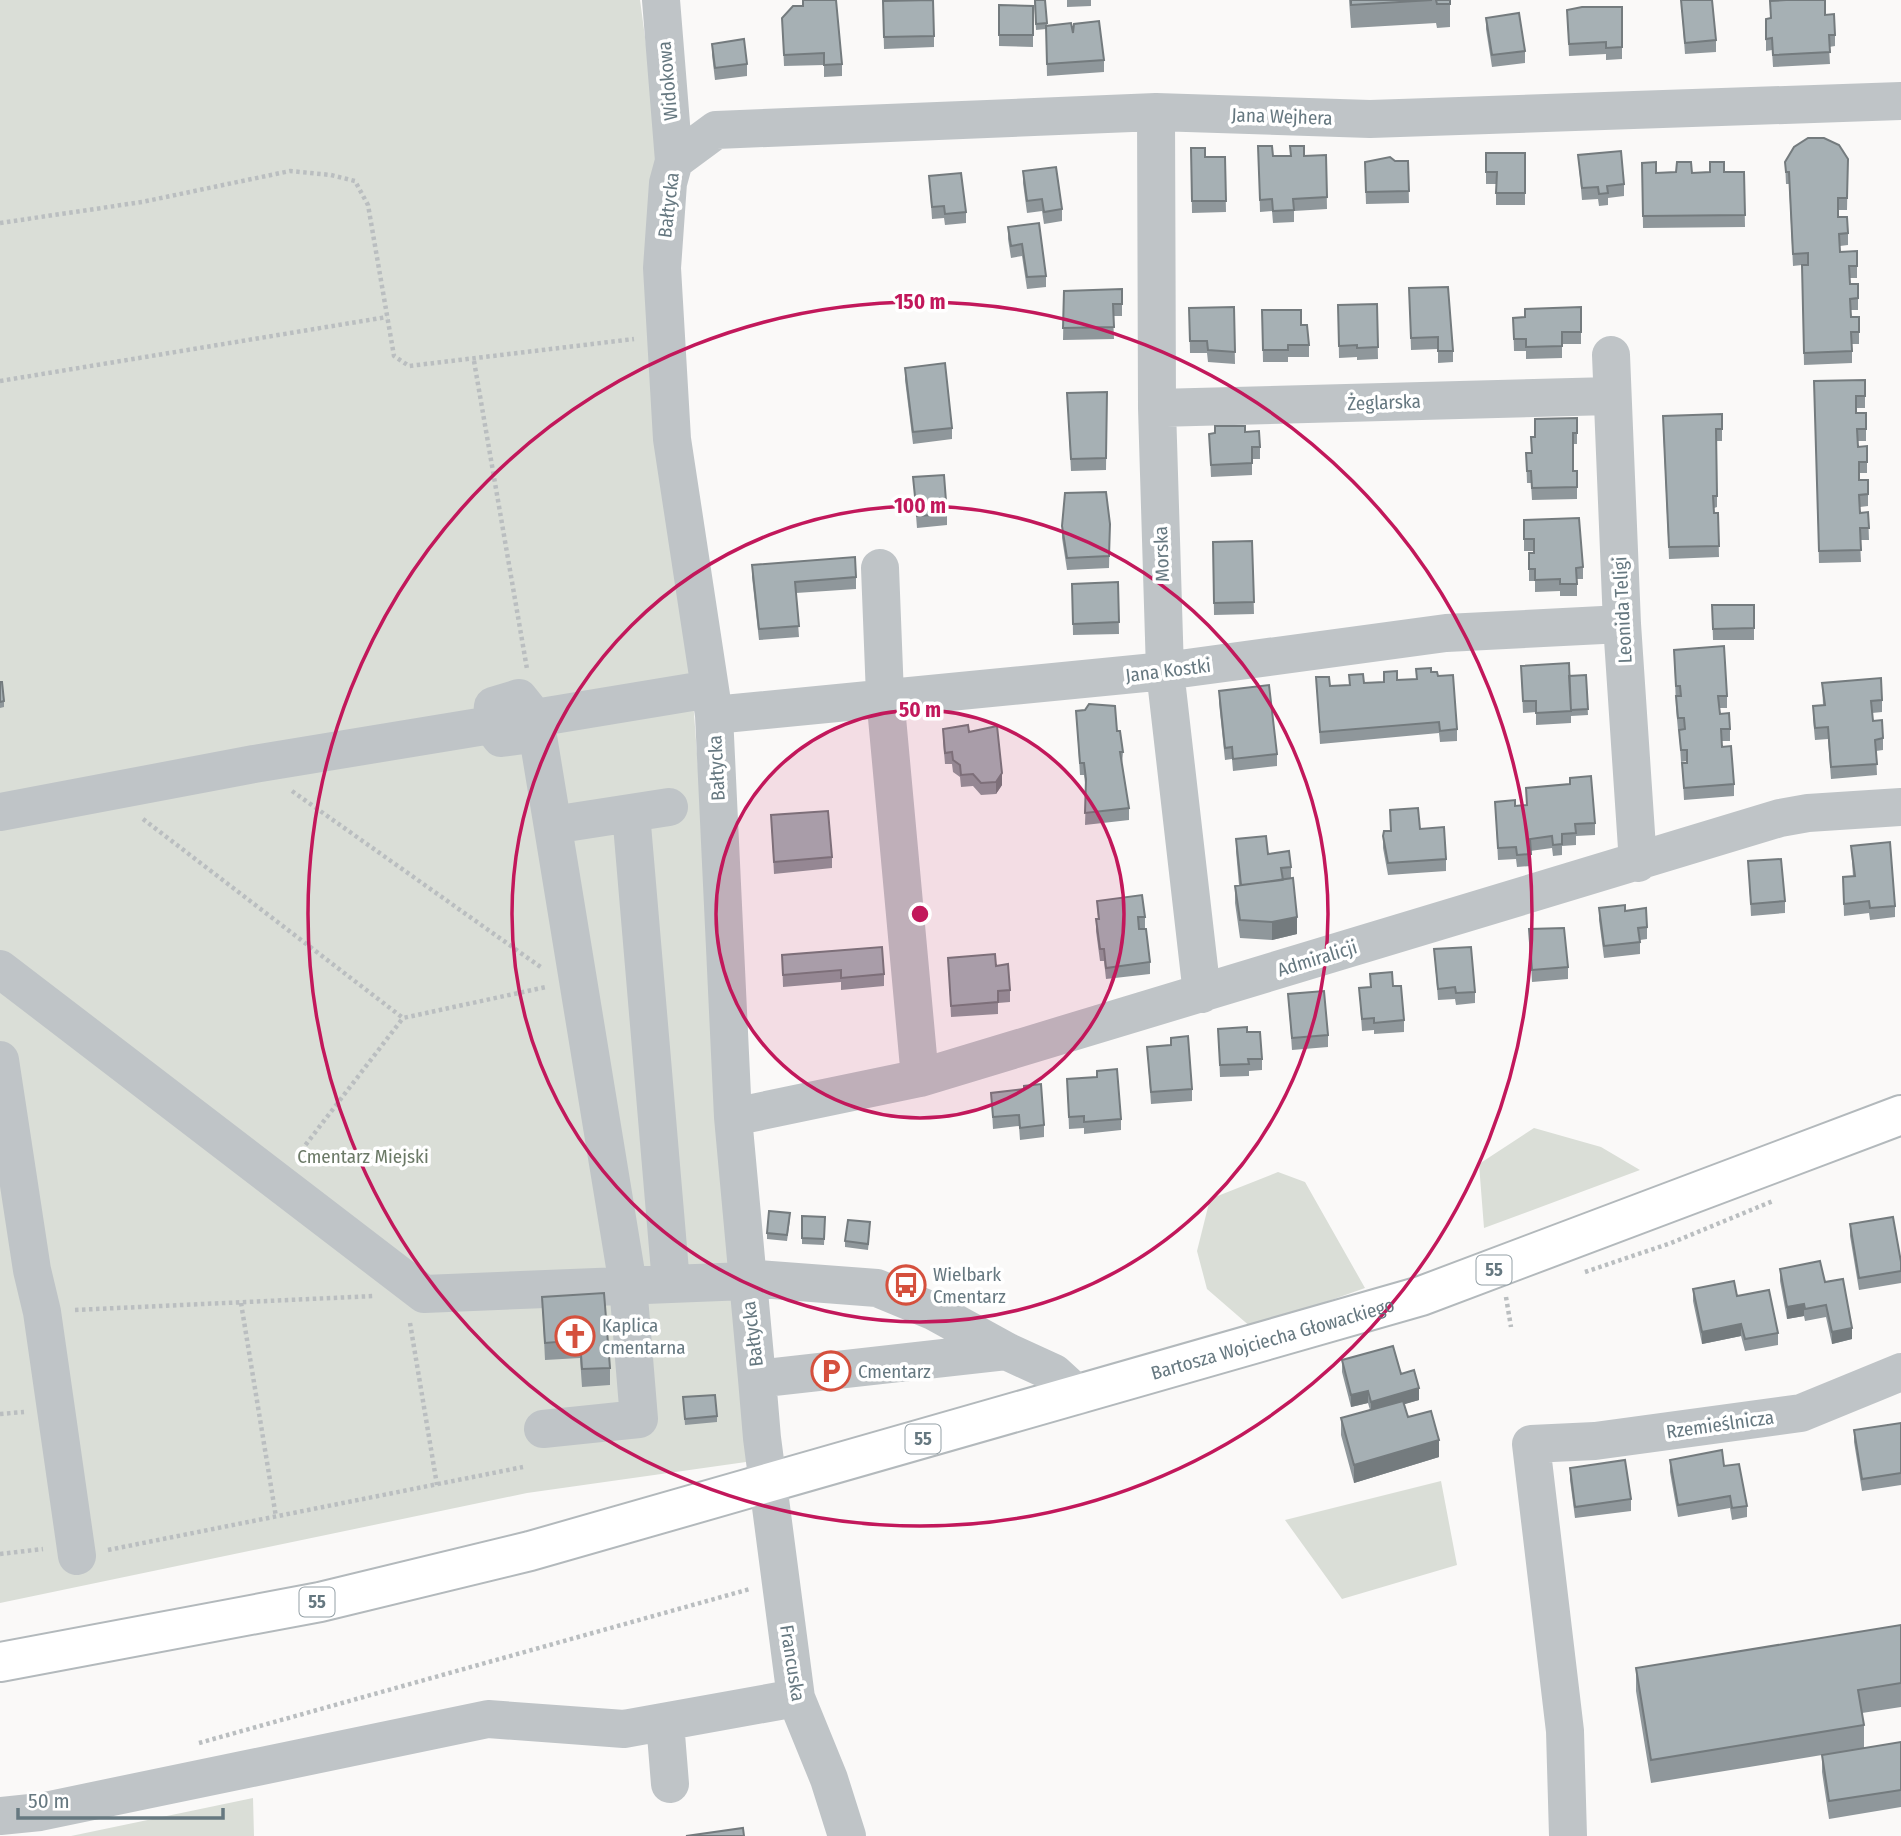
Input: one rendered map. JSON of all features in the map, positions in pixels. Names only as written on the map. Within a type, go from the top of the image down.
[{"type":"main road","name":"Bartosza Wojciecha Głowackiego","points":[[0,1662],[320,1602],[630,1522],[1078,1395],[1421,1296],[1632,1220],[1901,1115]]},
{"type":"street","name":"Widokowa","points":[[661,0],[674,161]]},
{"type":"street","name":"Jana Wejhera","points":[[674,161],[716,130],[1156,112],[1370,119],[1901,101]]},
{"type":"street","name":"Morska","points":[[1156,112],[1157,408],[1165,671],[1202,993]]},
{"type":"street","name":"Bałtycka","points":[[674,161],[668,183],[662,268],[665,335],[675,467],[712,702],[733,1116],[746,1279],[769,1483]]},
{"type":"street","name":"Leonida Teligi","points":[[1611,355],[1622,624],[1638,863]]},
{"type":"street","name":"Żeglarska","points":[[1157,408],[1611,396]]},
{"type":"street","points":[[880,568],[885,696],[920,1078]]},
{"type":"street","name":"Jana Kostki","points":[[536,718],[712,702],[885,696],[1165,671],[1446,633],[1622,624]]},
{"type":"street","points":[[0,812],[254,764],[491,725],[501,738],[524,735],[536,718]]},
{"type":"street","points":[[536,718],[553,825],[572,989],[628,1285],[639,1419],[543,1429]]},
{"type":"street","points":[[553,825],[669,807]]},
{"type":"street","name":"Admiralicji","points":[[733,1116],[920,1078],[1488,904],[1638,863],[1780,818],[1808,813],[1901,807]]},
{"type":"street","points":[[631,813],[671,1283]]},
{"type":"street","points":[[0,969],[277,1181],[415,1294],[746,1279],[877,1288],[935,1312],[1006,1351],[1054,1373],[1078,1395]]},
{"type":"street","points":[[0,1060],[15,1258],[42,1312],[76,1551]]},
{"type":"street","points":[[757,1379],[1006,1351]]},
{"type":"street","name":"Rzemieślnicza","points":[[1569,1836],[1565,1731],[1531,1444],[1595,1441],[1801,1413],[1901,1372]]},
{"type":"street","name":"Francuska","points":[[769,1483],[796,1698],[829,1779],[847,1836]]},
{"type":"street","points":[[0,1816],[40,1812],[488,1719],[624,1729],[796,1698]]},
{"type":"street","points":[[665,1722],[670,1784]]},
{"type":"path","points":[[0,223],[142,202],[290,171],[331,175],[355,181],[368,205],[394,356],[409,366],[474,361],[665,335]]},
{"type":"path","points":[[0,381],[387,317]]},
{"type":"path","points":[[474,361],[536,718]]},
{"type":"path","points":[[254,764],[572,989]]},
{"type":"path","points":[[108,792],[403,1018]]},
{"type":"path","points":[[277,1181],[403,1018],[572,989]]},
{"type":"path","points":[[42,1312],[415,1294],[438,1485]]},
{"type":"path","points":[[1506,1296],[1511,1327]]},
{"type":"path","points":[[241,1303],[276,1517]]},
{"type":"path","points":[[0,1554],[76,1551],[276,1517],[523,1468]]},
{"type":"path","points":[[187,1746],[535,1651],[781,1580]]},
{"type":"green space","name":"Cmentarz Miejski","points":[[0,0],[640,0],[667,200],[681,538],[724,1118],[753,1461],[527,1493],[0,1603]]},
{"type":"green space","points":[[1534,1128],[1601,1147],[1640,1170],[1484,1228],[1479,1164]]},
{"type":"green space","points":[[1278,1172],[1305,1182],[1365,1288],[1252,1328],[1207,1289],[1197,1251],[1210,1199]]},
{"type":"green space","points":[[1441,1481],[1457,1565],[1342,1599],[1285,1520]]},
{"type":"green space","points":[[253,1798],[254,1836],[71,1836]]},
{"type":"building","points":[[803,0],[836,0],[842,64],[824,65],[824,53],[784,55],[782,18],[793,6],[803,6]]},
{"type":"building","points":[[933,0],[934,36],[884,37],[883,1]]},
{"type":"building","points":[[1035,0],[1045,0],[1047,23],[1036,24]]},
{"type":"building","points":[[1351,0],[1432,0],[1351,5]]},
{"type":"building","points":[[1436,0],[1450,0],[1450,4],[1437,4]]},
{"type":"building","points":[[1681,0],[1712,0],[1716,40],[1685,43]]},
{"type":"building","points":[[1825,0],[1825,15],[1834,14],[1835,35],[1829,35],[1830,52],[1773,55],[1772,38],[1766,39],[1766,19],[1771,18],[1770,1]]},
{"type":"building","points":[[999,5],[1033,6],[1033,35],[999,35]]},
{"type":"building","points":[[1582,7],[1622,7],[1622,47],[1606,48],[1606,42],[1569,44],[1567,10]]},
{"type":"building","points":[[1519,13],[1525,51],[1492,55],[1486,18]]},
{"type":"building","points":[[1099,21],[1104,60],[1047,64],[1046,26],[1071,23],[1073,33],[1074,24]]},
{"type":"building","points":[[744,39],[747,64],[715,68],[712,44]]},
{"type":"building","points":[[1808,138],[1824,138],[1839,145],[1848,159],[1847,198],[1838,198],[1838,217],[1847,217],[1848,233],[1839,234],[1840,252],[1857,251],[1857,266],[1849,266],[1850,284],[1858,284],[1858,298],[1850,299],[1851,317],[1859,317],[1859,332],[1851,332],[1852,351],[1804,353],[1802,265],[1808,265],[1808,253],[1793,254],[1789,172],[1786,172],[1785,162],[1794,147]]},
{"type":"building","points":[[1258,146],[1272,146],[1273,156],[1291,156],[1290,146],[1304,146],[1304,156],[1326,155],[1327,197],[1293,199],[1294,210],[1273,211],[1272,199],[1260,200]]},
{"type":"building","points":[[1191,148],[1205,148],[1205,157],[1225,157],[1226,201],[1192,201]]},
{"type":"building","points":[[1621,151],[1624,184],[1607,186],[1608,193],[1599,194],[1598,187],[1582,188],[1578,155]]},
{"type":"building","points":[[1486,153],[1525,153],[1525,193],[1496,193],[1497,172],[1486,172]]},
{"type":"building","points":[[1390,157],[1395,161],[1408,161],[1409,191],[1366,192],[1365,162]]},
{"type":"building","points":[[1656,162],[1656,173],[1676,172],[1677,162],[1691,162],[1692,173],[1710,172],[1710,162],[1724,162],[1724,172],[1744,172],[1745,215],[1643,216],[1642,163]]},
{"type":"building","points":[[1056,167],[1062,209],[1044,212],[1042,199],[1027,201],[1023,171]]},
{"type":"building","points":[[961,173],[966,212],[945,214],[944,206],[932,207],[929,176]]},
{"type":"building","points":[[1039,223],[1046,276],[1027,277],[1022,244],[1011,246],[1008,227]]},
{"type":"building","points":[[1448,287],[1453,351],[1438,351],[1438,337],[1411,338],[1409,288]]},
{"type":"building","points":[[1122,289],[1122,304],[1113,304],[1114,327],[1063,328],[1064,291]]},
{"type":"building","points":[[1377,304],[1378,347],[1339,346],[1338,305]]},
{"type":"building","points":[[1234,307],[1235,352],[1208,350],[1207,341],[1190,341],[1189,308]]},
{"type":"building","points":[[1581,307],[1581,332],[1562,332],[1562,346],[1526,347],[1526,339],[1514,339],[1513,318],[1525,317],[1525,309]]},
{"type":"building","points":[[1262,310],[1301,310],[1301,325],[1307,325],[1309,345],[1288,345],[1288,350],[1263,350]]},
{"type":"building","points":[[945,363],[952,428],[913,432],[905,368]]},
{"type":"building","points":[[1865,380],[1865,396],[1856,396],[1856,413],[1866,413],[1866,429],[1857,429],[1858,447],[1867,446],[1867,462],[1859,462],[1859,480],[1868,480],[1868,494],[1859,495],[1860,513],[1868,512],[1869,528],[1860,528],[1861,550],[1819,551],[1814,381]]},
{"type":"building","points":[[1107,392],[1106,458],[1071,459],[1067,393]]},
{"type":"building","points":[[1722,414],[1722,429],[1716,429],[1717,496],[1713,496],[1714,513],[1718,513],[1719,546],[1669,547],[1663,416]]},
{"type":"building","points":[[1577,418],[1577,433],[1573,433],[1573,471],[1577,471],[1577,487],[1532,488],[1526,453],[1532,453],[1531,437],[1535,437],[1535,419]]},
{"type":"building","points":[[1215,426],[1245,426],[1245,432],[1259,431],[1260,447],[1252,447],[1252,463],[1211,465],[1209,434],[1215,433]]},
{"type":"building","points":[[944,475],[947,514],[917,516],[913,477]]},
{"type":"building","points":[[1106,492],[1110,524],[1109,556],[1067,558],[1062,526],[1065,493]]},
{"type":"building","points":[[1579,518],[1583,567],[1576,568],[1577,584],[1560,584],[1560,579],[1535,580],[1535,569],[1529,569],[1529,553],[1534,553],[1534,539],[1524,539],[1524,520]]},
{"type":"building","points":[[1252,541],[1254,602],[1214,603],[1213,542]]},
{"type":"building","points":[[855,557],[856,577],[795,582],[799,626],[759,629],[752,565]]},
{"type":"building","points":[[1118,582],[1119,622],[1073,624],[1072,584]]},
{"type":"building","points":[[1712,605],[1754,605],[1754,628],[1713,629]]},
{"type":"building","points":[[1724,646],[1727,696],[1718,696],[1720,714],[1729,713],[1730,729],[1721,729],[1722,747],[1731,746],[1734,784],[1684,788],[1682,763],[1687,763],[1687,750],[1681,750],[1679,730],[1685,729],[1684,718],[1678,718],[1676,696],[1681,696],[1680,686],[1676,686],[1674,650]]},
{"type":"building","points":[[1569,663],[1571,711],[1536,713],[1536,701],[1523,701],[1521,666]]},
{"type":"building","points":[[1431,668],[1431,672],[1437,672],[1438,676],[1453,675],[1457,729],[1440,731],[1439,722],[1320,732],[1316,677],[1329,677],[1330,686],[1350,685],[1349,675],[1363,674],[1364,683],[1384,682],[1384,672],[1397,671],[1397,680],[1417,679],[1416,669]]},
{"type":"building","points":[[1586,675],[1588,709],[1571,710],[1569,676]]},
{"type":"building","points":[[1881,678],[1882,700],[1871,701],[1873,721],[1882,720],[1883,738],[1875,740],[1877,764],[1831,767],[1828,727],[1815,728],[1813,706],[1825,705],[1822,683]]},
{"type":"building","points":[[0,682],[4,701],[0,702]]},
{"type":"building","points":[[1269,685],[1277,754],[1233,759],[1232,747],[1225,748],[1219,691]]},
{"type":"building","points":[[1089,704],[1115,706],[1129,808],[1085,813],[1086,779],[1084,763],[1080,763],[1076,711],[1085,710]]},
{"type":"building","points":[[968,725],[969,732],[997,726],[1002,773],[996,782],[981,783],[973,774],[961,775],[960,765],[953,760],[952,752],[945,753],[943,729]]},
{"type":"building","points":[[1591,776],[1595,823],[1575,824],[1576,833],[1562,834],[1562,844],[1553,845],[1552,836],[1530,839],[1531,854],[1517,855],[1516,847],[1498,848],[1495,802],[1515,800],[1515,806],[1527,805],[1526,788],[1570,784],[1570,778]]},
{"type":"building","points":[[1418,808],[1420,829],[1444,827],[1446,859],[1388,863],[1383,836],[1384,831],[1391,831],[1390,810]]},
{"type":"building","points":[[828,811],[832,857],[774,862],[771,815]]},
{"type":"building","points":[[1266,836],[1268,854],[1289,851],[1291,867],[1281,868],[1283,880],[1241,885],[1236,839]]},
{"type":"building","points":[[1890,842],[1895,906],[1870,908],[1869,901],[1844,904],[1843,877],[1855,876],[1851,846]]},
{"type":"building","points":[[1781,859],[1785,901],[1751,904],[1748,861]]},
{"type":"building","points":[[1293,878],[1297,917],[1272,922],[1240,920],[1235,886]]},
{"type":"building","points":[[1142,895],[1145,917],[1138,917],[1139,929],[1146,929],[1150,962],[1106,968],[1104,949],[1100,949],[1096,919],[1099,919],[1097,901]]},
{"type":"building","points":[[1625,905],[1625,911],[1646,908],[1647,927],[1638,928],[1640,942],[1604,946],[1599,908]]},
{"type":"building","points":[[1564,928],[1568,967],[1532,970],[1529,929]]},
{"type":"building","points":[[882,947],[884,974],[841,978],[841,970],[783,975],[782,955]]},
{"type":"building","points":[[1471,947],[1475,992],[1456,993],[1455,987],[1438,989],[1434,949]]},
{"type":"building","points":[[995,954],[996,966],[1008,964],[1010,990],[998,991],[998,1002],[951,1006],[948,958]]},
{"type":"building","points":[[1392,972],[1393,986],[1401,986],[1404,1020],[1374,1023],[1374,1018],[1362,1019],[1359,988],[1371,987],[1370,974]]},
{"type":"building","points":[[1324,991],[1328,1035],[1292,1038],[1288,994]]},
{"type":"building","points":[[1247,1027],[1247,1032],[1260,1032],[1262,1059],[1248,1059],[1249,1064],[1220,1065],[1218,1029]]},
{"type":"building","points":[[1188,1036],[1192,1089],[1151,1092],[1147,1047],[1171,1045],[1171,1038]]},
{"type":"building","points":[[1117,1069],[1121,1119],[1084,1122],[1084,1116],[1069,1117],[1067,1079],[1097,1077],[1097,1071]]},
{"type":"building","points":[[1041,1084],[1044,1125],[1020,1128],[1019,1115],[993,1117],[991,1093]]},
{"type":"building","points":[[769,1211],[790,1213],[787,1235],[767,1233]]},
{"type":"building","points":[[802,1216],[825,1217],[824,1239],[802,1238]]},
{"type":"building","points":[[1893,1217],[1901,1271],[1859,1278],[1850,1224]]},
{"type":"building","points":[[848,1220],[870,1222],[868,1244],[845,1241]]},
{"type":"building","points":[[1820,1261],[1825,1282],[1843,1279],[1852,1328],[1832,1332],[1826,1305],[1805,1309],[1804,1304],[1787,1307],[1780,1269]]},
{"type":"building","points":[[1734,1281],[1737,1296],[1769,1290],[1778,1333],[1745,1339],[1741,1324],[1702,1332],[1693,1289]]},
{"type":"building","name":"Kaplica cmentarna","points":[[604,1293],[610,1368],[582,1369],[580,1340],[545,1343],[542,1297]]},
{"type":"building","points":[[1393,1346],[1401,1374],[1414,1370],[1419,1388],[1371,1402],[1368,1391],[1351,1395],[1342,1360]]},
{"type":"building","points":[[715,1395],[717,1416],[685,1419],[683,1397]]},
{"type":"building","points":[[1403,1401],[1408,1417],[1431,1411],[1439,1440],[1354,1465],[1341,1418]]},
{"type":"building","points":[[1901,1423],[1901,1473],[1862,1479],[1854,1430]]},
{"type":"building","points":[[1722,1450],[1724,1466],[1739,1464],[1747,1506],[1732,1508],[1730,1496],[1678,1505],[1670,1460]]},
{"type":"building","points":[[1625,1460],[1631,1499],[1575,1507],[1570,1468]]},
{"type":"building","points":[[1901,1625],[1901,1683],[1858,1690],[1864,1725],[1651,1760],[1636,1668]]},
{"type":"building","points":[[1901,1742],[1901,1790],[1829,1801],[1822,1755]]},
{"type":"building","points":[[743,1828],[744,1836],[686,1836]]},
{"type":"place","name":"Wielbark Cmentarz","points":[[906,1285]]},
{"type":"place","name":"Kaplica cmentarna","points":[[575,1336]]},
{"type":"place","name":"Cmentarz","points":[[831,1371]]}]
